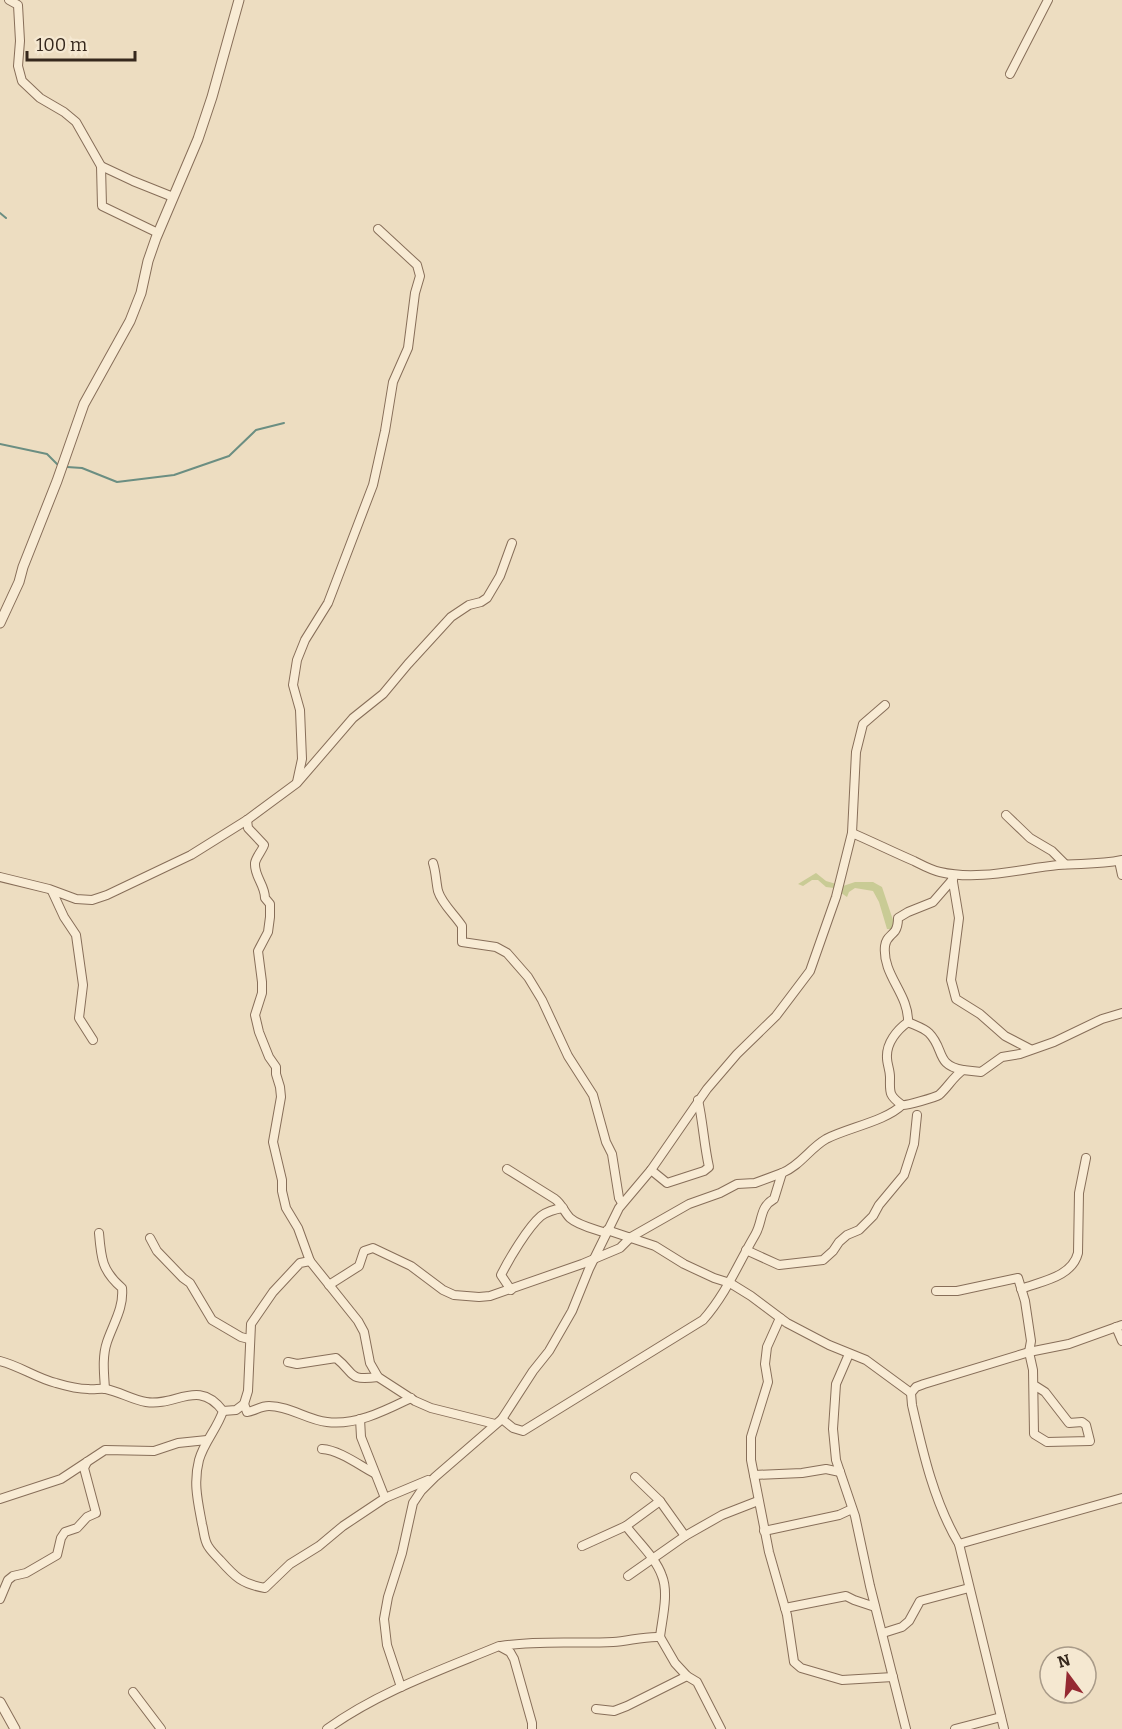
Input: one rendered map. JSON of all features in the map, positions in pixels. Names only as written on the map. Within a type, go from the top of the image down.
[{"type":"street","points":[[9,0],[18,5],[20,41],[18,66],[22,81],[40,98],[76,122],[101,166],[102,206],[131,222],[158,233]]},
{"type":"street","points":[[0,623],[20,582],[23,567],[84,404],[130,321],[141,293],[148,261],[158,233],[198,139],[239,0]]},
{"type":"street","points":[[1010,74],[1048,0]]},
{"type":"street","points":[[101,166],[174,196]]},
{"type":"street","points":[[297,783],[302,759],[300,710],[293,685],[297,660],[305,640],[328,603],[374,485],[393,382],[408,348],[415,293],[420,276],[417,265],[378,229]]},
{"type":"street","points":[[0,877],[82,900],[92,900],[191,855],[247,820],[297,783],[353,718],[383,694],[451,617],[469,604],[481,602],[487,598],[500,576],[512,543]]},
{"type":"street","points":[[401,1687],[387,1645],[384,1619],[413,1503],[420,1491],[499,1422],[549,1351],[572,1311],[594,1259],[622,1203],[651,1170],[698,1100],[728,1064],[776,1016],[810,971],[836,897],[852,833],[856,752],[863,724],[885,705]]},
{"type":"street","points":[[1006,815],[1030,838],[1052,851],[1065,864]]},
{"type":"street","points":[[247,820],[248,828],[264,845],[255,865],[265,891],[265,898],[270,904],[267,932],[258,951],[262,993],[255,1015],[269,1057],[276,1067],[280,1087],[281,1097],[273,1142],[282,1180],[282,1191],[286,1208],[298,1228],[310,1261],[358,1321],[364,1332],[370,1363],[378,1377],[431,1408],[499,1422],[517,1431],[523,1431],[703,1320],[717,1304],[730,1283],[757,1232],[762,1210],[766,1203],[774,1199],[782,1173]]},
{"type":"street","points":[[852,833],[895,854],[952,876],[1017,872],[1065,864],[1084,865],[1121,860],[1122,875]]},
{"type":"street","points":[[433,863],[437,873],[439,893],[462,926],[462,942],[496,947],[507,953],[528,977],[542,1000],[568,1056],[593,1095],[606,1142],[612,1154],[619,1198],[622,1203]]},
{"type":"street","points":[[908,1022],[904,996],[889,972],[884,948],[887,937],[896,930],[898,918],[933,902],[952,876]]},
{"type":"street","points":[[952,876],[959,918],[951,980],[956,999],[980,1014],[1005,1036],[1030,1049]]},
{"type":"street","points":[[52,891],[64,917],[76,935],[83,985],[80,1018],[93,1040]]},
{"type":"street","points":[[908,1022],[928,1032],[944,1062],[954,1068],[981,1072],[1002,1057],[1020,1054],[1054,1042],[1102,1019],[1122,1013]]},
{"type":"street","points":[[908,1022],[899,1028],[887,1053],[889,1086],[894,1099],[907,1106],[922,1099],[938,1096],[963,1070]]},
{"type":"street","points":[[651,1170],[667,1183],[704,1171],[709,1167],[698,1100]]},
{"type":"street","points":[[329,1285],[359,1266],[364,1251],[372,1248],[411,1266],[443,1290],[454,1295],[479,1297],[511,1290],[620,1248],[631,1237],[689,1204],[737,1184],[755,1183],[796,1167],[825,1140],[872,1122],[897,1110],[902,1105]]},
{"type":"street","points":[[746,1250],[779,1265],[823,1260],[833,1251],[838,1242],[859,1230],[873,1216],[879,1205],[904,1175],[914,1144],[917,1115]]},
{"type":"street","points":[[1021,1289],[1062,1274],[1076,1261],[1079,1193],[1086,1158]]},
{"type":"street","points":[[507,1169],[555,1199],[576,1222],[655,1246],[684,1264],[730,1283],[803,1332],[866,1360],[911,1394]]},
{"type":"street","points":[[511,1290],[501,1275],[530,1228],[542,1216],[563,1208]]},
{"type":"street","points":[[99,1233],[101,1258],[108,1275],[122,1288],[123,1298],[106,1344],[103,1364],[105,1389]]},
{"type":"street","points":[[150,1238],[157,1251],[190,1283],[212,1320],[241,1337],[249,1339]]},
{"type":"street","points":[[0,1361],[56,1383],[85,1389],[105,1389],[147,1402],[207,1395],[223,1411],[236,1410],[244,1404],[248,1391],[251,1324],[273,1292],[300,1263],[310,1261]]},
{"type":"street","points":[[936,1292],[966,1289],[1018,1278],[1031,1341],[1029,1352],[1034,1385],[1034,1434],[1047,1442],[1090,1441],[1086,1425],[1082,1422],[1069,1423],[1045,1392],[1034,1385]]},
{"type":"street","points":[[780,1318],[767,1347],[765,1364],[768,1382],[751,1437],[751,1460],[764,1531],[785,1608],[794,1662],[797,1666],[842,1680],[893,1677]]},
{"type":"street","points":[[1004,1729],[958,1544],[936,1495],[910,1400],[911,1394],[916,1387],[924,1384],[1029,1352],[1069,1344],[1119,1326],[1122,1341]]},
{"type":"street","points":[[849,1354],[836,1384],[833,1429],[836,1460],[852,1509],[906,1729]]},
{"type":"street","points":[[288,1362],[297,1364],[336,1358],[353,1377],[364,1379],[378,1377]]},
{"type":"street","points":[[244,1404],[247,1412],[260,1407],[281,1407],[327,1422],[360,1419],[411,1398]]},
{"type":"street","points":[[223,1411],[199,1460],[195,1480],[196,1497],[206,1545],[235,1576],[253,1586],[265,1588],[290,1564],[385,1498],[435,1477]]},
{"type":"street","points":[[360,1419],[361,1437],[385,1498]]},
{"type":"street","points":[[0,1499],[61,1479],[105,1450],[154,1451],[178,1443],[207,1440]]},
{"type":"street","points":[[322,1449],[325,1448],[374,1473]]},
{"type":"street","points":[[0,1599],[8,1580],[13,1576],[26,1574],[57,1555],[61,1538],[65,1532],[77,1528],[87,1517],[96,1514],[84,1468],[87,1460]]},
{"type":"street","points":[[754,1475],[802,1473],[826,1469],[840,1472]]},
{"type":"street","points":[[635,1477],[660,1501],[685,1536]]},
{"type":"street","points":[[399,1491],[411,1496],[413,1503]]},
{"type":"street","points":[[958,1544],[1122,1498]]},
{"type":"street","points":[[582,1546],[626,1526],[660,1501]]},
{"type":"street","points":[[628,1576],[685,1536],[716,1518],[758,1501]]},
{"type":"street","points":[[764,1531],[839,1515],[852,1509]]},
{"type":"street","points":[[626,1526],[653,1560],[663,1577],[664,1594],[660,1637],[675,1663],[687,1676],[697,1682],[721,1729]]},
{"type":"street","points":[[883,1633],[902,1628],[909,1621],[920,1601],[969,1588]]},
{"type":"street","points":[[785,1608],[846,1596],[875,1607]]},
{"type":"street","points":[[327,1729],[401,1687],[500,1646],[525,1642],[612,1642],[650,1636],[660,1637]]},
{"type":"street","points":[[500,1646],[510,1652],[514,1659],[530,1713],[532,1729]]},
{"type":"street","points":[[596,1709],[614,1711],[687,1676]]},
{"type":"street","points":[[133,1692],[161,1729]]},
{"type":"street","points":[[1,1707],[15,1729]]},
{"type":"street","points":[[955,1729],[1001,1717]]},
{"type":"green space","points":[[816,873],[826,881],[843,886],[855,882],[873,882],[882,887],[896,929],[887,929],[879,902],[873,891],[855,888],[849,892],[847,897],[834,888],[826,887],[818,880],[812,880],[803,886],[798,884]]},
{"type":"waterway","points":[[0,213],[6,218]]},
{"type":"waterway","points":[[67,467],[82,468],[117,482],[174,475],[229,456],[256,430],[284,423]]},
{"type":"waterway","points":[[0,444],[47,454],[58,465]]}]
